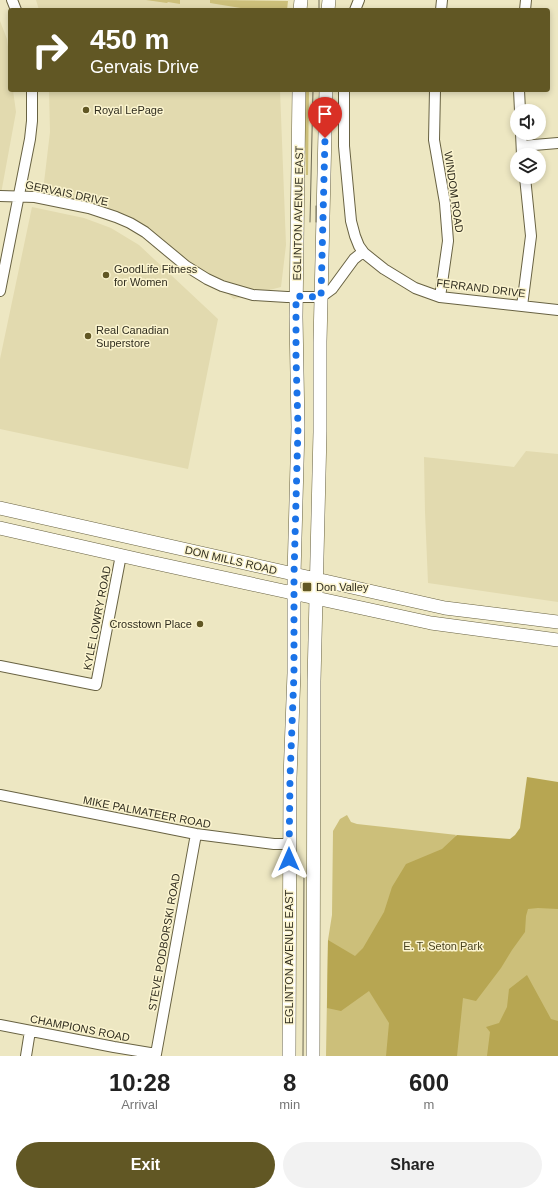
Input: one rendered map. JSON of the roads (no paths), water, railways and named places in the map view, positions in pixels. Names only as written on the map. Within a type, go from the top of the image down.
[{"type":"main road","name":"EGLINTON AVENUE EAST","points":[[289,1056],[290,844],[298,427],[296,296],[299,92]]},
{"type":"main road","points":[[313,1056],[315,598],[320,432],[321,297],[326,92]]},
{"type":"main road","name":"DON MILLS ROAD","points":[[0,508],[445,608],[558,622]]},
{"type":"main road","name":"DON MILLS ROAD","points":[[0,528],[121,556],[431,623],[558,640]]},
{"type":"street","points":[[0,291],[30,139],[32,121],[32,92]]},
{"type":"street","name":"FERRAND DRIVE","points":[[344,92],[344,146],[351,221],[359,246],[364,253],[384,269],[415,288],[440,297],[558,310]]},
{"type":"street","name":"WINDOM ROAD","points":[[435,92],[434,140],[445,203],[448,241],[440,297]]},
{"type":"street","points":[[519,92],[520,104]]},
{"type":"street","points":[[536,148],[558,143]]},
{"type":"street","points":[[522,306],[531,236],[526,184]]},
{"type":"street","name":"GERVAIS DRIVE","points":[[0,196],[35,197],[89,208],[123,220],[145,232],[186,266],[222,286],[253,295],[321,297]]},
{"type":"street","points":[[321,297],[332,289],[354,259],[364,253]]},
{"type":"street","name":"KYLE LOWRY ROAD","points":[[0,666],[96,685],[121,556]]},
{"type":"street","name":"MIKE PALMATEER ROAD","points":[[0,795],[196,834],[274,844],[290,844]]},
{"type":"street","name":"STEVE PODBORSKI ROAD","points":[[156,1054],[196,834]]},
{"type":"street","name":"CHAMPIONS ROAD","points":[[0,1025],[113,1052],[156,1054]]},
{"type":"street","points":[[26,1056],[30,1031]]},
{"type":"tram line","points":[[319,0],[319,8]]},
{"type":"tram line","points":[[310,222],[313,92]]},
{"type":"tram line","points":[[316,206],[316,222]]},
{"type":"tram line","points":[[303,1056],[304,871]]},
{"type":"place","name":"Royal LePage","points":[[86,110]]},
{"type":"place","name":"GoodLife Fitness for Women","points":[[106,275]]},
{"type":"place","name":"Real Canadian Superstore","points":[[88,336]]},
{"type":"place","name":"Don Valley","points":[[307,587]]},
{"type":"place","name":"Crosstown Place","points":[[200,624]]},
{"type":"park label","name":"E. T. Seton Park","points":[[443,946]]}]
